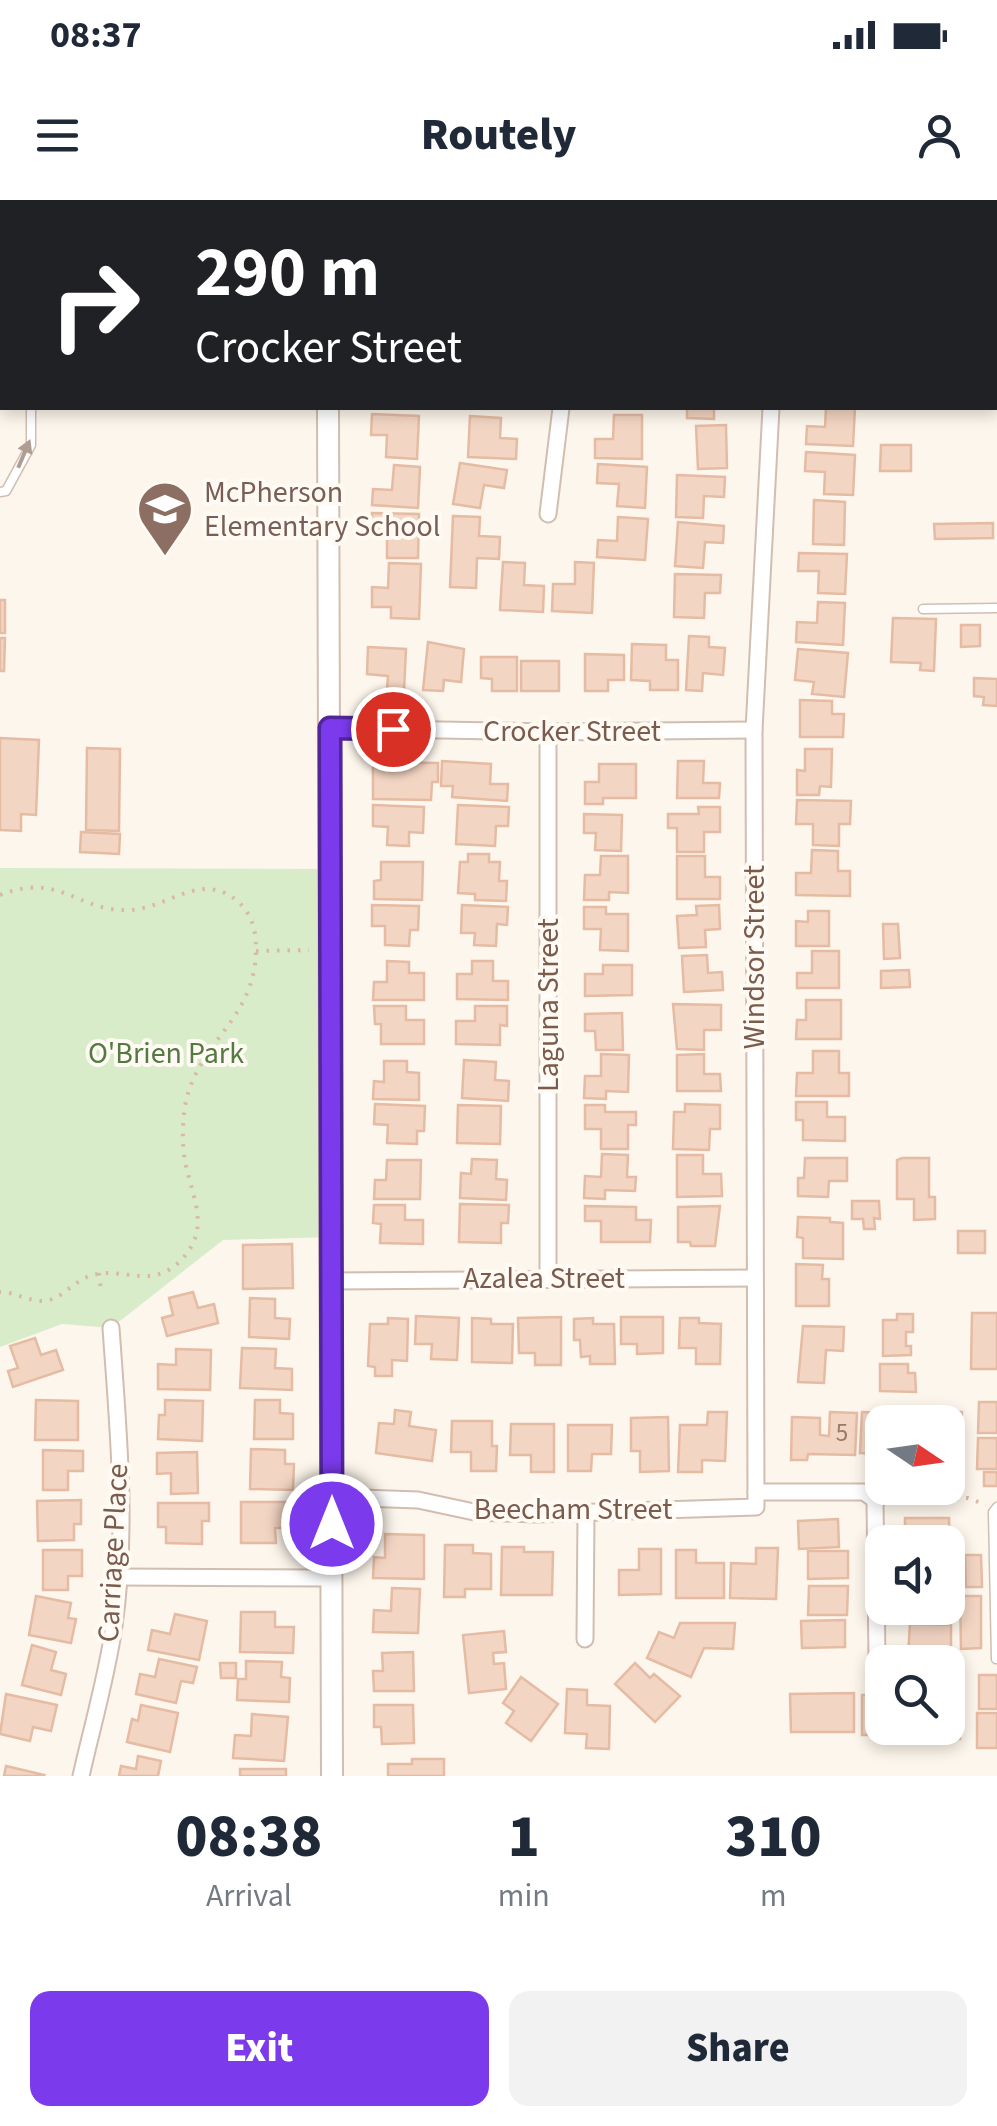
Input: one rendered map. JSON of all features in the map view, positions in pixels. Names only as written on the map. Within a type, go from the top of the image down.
[{"type":"street","points":[[328,410],[332,1776]]},
{"type":"street","points":[[548,514],[561,410]]},
{"type":"street","name":"Windsor Street","points":[[756,1499],[754,730],[771,410]]},
{"type":"street","name":"Crocker Street","points":[[330,728],[754,730]]},
{"type":"street","name":"Laguna Street","points":[[548,732],[548,1278]]},
{"type":"street","name":"Azalea Street","points":[[332,1281],[756,1278]]},
{"type":"street","name":"Carriage Place","points":[[81,1776],[114,1628],[118,1577],[120,1468],[111,1328]]},
{"type":"street","name":"Beecham Street","points":[[332,1497],[418,1500],[474,1512],[586,1513],[864,1492],[874,1500],[878,1645]]},
{"type":"street","points":[[585,1639],[586,1513]]},
{"type":"street","points":[[118,1577],[331,1578]]},
{"type":"lane","points":[[0,492],[6,491],[31,444],[31,410]]},
{"type":"lane","points":[[924,610],[997,608]]},
{"type":"lane","points":[[996,1508],[996,1659]]},
{"type":"path","points":[[0,896],[38,886],[61,890],[108,909],[131,910],[203,889],[222,891],[239,902],[250,916],[256,934],[252,988],[194,1074],[185,1106],[185,1163],[200,1211],[198,1231],[188,1252],[174,1267],[156,1276],[136,1278],[98,1273],[81,1278],[55,1299],[40,1302],[0,1292]]},
{"type":"path","points":[[256,950],[309,950]]},
{"type":"path","points":[[98,1273],[100,1291]]},
{"type":"path","points":[[965,1498],[996,1508]]},
{"type":"green space","name":"O'Brien Park","points":[[0,868],[331,869],[332,1237],[223,1240],[111,1328],[62,1324],[0,1347]]},
{"type":"building","points":[[687,410],[714,410],[714,419],[687,418]]},
{"type":"building","points":[[826,410],[855,410],[853,446],[806,444],[807,426],[825,427]]},
{"type":"building","points":[[372,414],[419,416],[417,459],[386,457],[387,435],[371,435]]},
{"type":"building","points":[[614,415],[642,415],[642,459],[595,458],[595,439],[613,439]]},
{"type":"building","points":[[470,416],[501,418],[500,438],[517,439],[516,459],[468,457]]},
{"type":"building","points":[[726,425],[727,468],[698,469],[696,426]]},
{"type":"building","points":[[881,445],[911,445],[911,471],[880,471]]},
{"type":"building","points":[[806,452],[855,455],[853,495],[824,494],[825,472],[805,471]]},
{"type":"building","points":[[460,463],[507,470],[504,488],[484,485],[480,508],[453,504]]},
{"type":"building","points":[[598,464],[647,467],[645,508],[617,506],[619,484],[597,483]]},
{"type":"building","points":[[394,465],[420,467],[418,508],[372,505],[373,489],[392,490]]},
{"type":"building","points":[[677,475],[725,477],[724,497],[704,496],[703,518],[676,517]]},
{"type":"building","points":[[814,500],[845,502],[844,545],[813,544]]},
{"type":"building","points":[[372,513],[419,514],[418,558],[387,558],[387,534],[371,534]]},
{"type":"building","points":[[453,516],[480,517],[479,536],[500,537],[499,559],[477,558],[476,588],[450,587]]},
{"type":"building","points":[[618,517],[648,519],[645,560],[597,557],[598,540],[617,541]]},
{"type":"building","points":[[678,522],[724,526],[723,543],[705,542],[703,568],[675,566]]},
{"type":"building","points":[[993,523],[993,538],[935,539],[934,524]]},
{"type":"building","points":[[799,553],[847,554],[845,594],[818,593],[819,571],[798,571]]},
{"type":"building","points":[[503,562],[525,563],[524,585],[544,586],[543,612],[500,610]]},
{"type":"building","points":[[575,562],[594,563],[592,613],[552,611],[553,584],[575,584]]},
{"type":"building","points":[[389,563],[421,564],[419,619],[391,618],[391,607],[372,607],[372,587],[388,588]]},
{"type":"building","points":[[675,574],[721,575],[720,593],[705,593],[704,618],[674,617]]},
{"type":"building","points":[[0,600],[5,600],[5,633],[0,633]]},
{"type":"building","points":[[818,602],[845,603],[843,645],[796,642],[797,622],[817,623]]},
{"type":"building","points":[[893,618],[936,619],[934,671],[920,670],[921,663],[891,662]]},
{"type":"building","points":[[961,625],[980,625],[980,646],[961,647]]},
{"type":"building","points":[[689,636],[709,637],[709,647],[725,648],[723,675],[703,673],[702,691],[686,690]]},
{"type":"building","points":[[0,638],[5,638],[4,671],[0,671]]},
{"type":"building","points":[[428,642],[464,649],[461,682],[444,680],[443,691],[423,690]]},
{"type":"building","points":[[632,644],[666,645],[666,660],[678,660],[678,690],[650,690],[650,681],[631,680]]},
{"type":"building","points":[[368,647],[406,649],[404,691],[387,690],[388,676],[367,674]]},
{"type":"building","points":[[798,649],[848,653],[844,697],[812,694],[814,682],[795,680]]},
{"type":"building","points":[[585,654],[624,655],[624,680],[608,680],[608,691],[585,691]]},
{"type":"building","points":[[481,657],[517,657],[517,691],[492,691],[492,679],[481,678]]},
{"type":"building","points":[[521,661],[559,661],[559,691],[521,691]]},
{"type":"building","points":[[974,678],[997,679],[997,706],[983,705],[984,697],[974,696]]},
{"type":"building","points":[[800,700],[832,701],[832,714],[844,714],[843,737],[800,737]]},
{"type":"building","points":[[0,738],[39,740],[36,815],[21,814],[21,831],[0,830]]},
{"type":"building","points":[[87,748],[120,749],[119,831],[86,830]]},
{"type":"building","points":[[805,749],[832,749],[831,787],[820,786],[819,795],[797,795],[797,770],[805,771]]},
{"type":"building","points":[[442,761],[491,764],[490,784],[508,784],[507,801],[452,797],[453,786],[441,786]]},
{"type":"building","points":[[678,761],[704,761],[703,783],[720,783],[719,798],[677,798]]},
{"type":"building","points":[[373,762],[438,763],[438,782],[432,782],[431,800],[373,799]]},
{"type":"building","points":[[599,764],[636,764],[636,798],[603,798],[603,804],[585,804],[585,782],[599,782]]},
{"type":"building","points":[[797,800],[851,801],[850,824],[839,824],[839,846],[813,845],[813,824],[796,824]]},
{"type":"building","points":[[373,805],[424,807],[423,833],[409,832],[409,846],[387,845],[388,827],[373,826]]},
{"type":"building","points":[[458,805],[509,807],[508,826],[496,826],[495,846],[456,844]]},
{"type":"building","points":[[698,807],[720,807],[720,832],[704,832],[704,852],[677,852],[677,828],[668,828],[668,814],[699,814]]},
{"type":"building","points":[[584,814],[622,815],[621,851],[595,850],[596,833],[584,833]]},
{"type":"building","points":[[81,832],[120,834],[119,854],[80,852]]},
{"type":"building","points":[[812,850],[838,851],[838,871],[850,871],[850,896],[796,895],[796,873],[811,873]]},
{"type":"building","points":[[468,854],[489,854],[489,862],[500,862],[499,881],[507,881],[506,901],[475,900],[475,894],[458,893],[460,862],[468,862]]},
{"type":"building","points":[[601,856],[628,856],[628,893],[609,892],[609,900],[584,900],[585,875],[600,875]]},
{"type":"building","points":[[677,856],[705,856],[705,877],[720,877],[720,899],[677,899]]},
{"type":"building","points":[[381,862],[423,862],[422,900],[374,899],[374,881],[381,880]]},
{"type":"building","points":[[372,905],[419,906],[418,930],[410,930],[409,946],[385,945],[385,926],[372,926]]},
{"type":"building","points":[[462,905],[508,907],[507,925],[497,924],[496,946],[474,945],[475,933],[461,933]]},
{"type":"building","points":[[719,905],[720,929],[705,930],[706,947],[679,948],[677,916],[697,915],[696,906]]},
{"type":"building","points":[[584,907],[606,907],[606,914],[628,914],[628,951],[600,950],[601,929],[584,929]]},
{"type":"building","points":[[808,911],[829,911],[829,946],[796,946],[796,921],[808,922]]},
{"type":"building","points":[[883,924],[898,924],[900,958],[884,959]]},
{"type":"building","points":[[812,951],[839,951],[839,988],[797,988],[797,973],[812,973]]},
{"type":"building","points":[[707,955],[708,973],[722,972],[723,990],[684,992],[682,956]]},
{"type":"building","points":[[387,961],[409,962],[409,973],[424,973],[424,1000],[373,1000],[374,982],[387,982]]},
{"type":"building","points":[[472,961],[493,961],[493,981],[508,981],[508,1000],[457,999],[457,974],[472,974]]},
{"type":"building","points":[[603,965],[632,965],[632,995],[585,996],[585,974],[603,974]]},
{"type":"building","points":[[909,970],[910,987],[881,988],[881,971]]},
{"type":"building","points":[[806,1000],[841,1000],[841,1039],[796,1039],[797,1020],[806,1020]]},
{"type":"building","points":[[673,1004],[721,1005],[721,1030],[704,1030],[704,1050],[677,1049]]},
{"type":"building","points":[[374,1006],[406,1006],[406,1020],[424,1020],[424,1044],[381,1044],[381,1024],[375,1024]]},
{"type":"building","points":[[475,1006],[507,1006],[507,1026],[500,1025],[500,1045],[456,1044],[456,1021],[475,1021]]},
{"type":"building","points":[[622,1013],[623,1050],[596,1050],[595,1031],[585,1031],[585,1014]]},
{"type":"building","points":[[813,1051],[839,1051],[839,1073],[849,1073],[849,1096],[796,1096],[797,1073],[813,1073]]},
{"type":"building","points":[[601,1054],[629,1055],[628,1092],[606,1091],[606,1099],[584,1098],[585,1076],[601,1076]]},
{"type":"building","points":[[704,1054],[704,1074],[720,1074],[721,1091],[677,1091],[677,1055]]},
{"type":"building","points":[[464,1060],[496,1062],[495,1080],[509,1081],[508,1101],[462,1098]]},
{"type":"building","points":[[384,1061],[407,1061],[407,1072],[419,1073],[419,1100],[373,1099],[374,1081],[384,1082]]},
{"type":"building","points":[[796,1102],[827,1102],[827,1117],[845,1117],[845,1141],[803,1140],[803,1120],[796,1120]]},
{"type":"building","points":[[375,1104],[425,1106],[424,1131],[417,1131],[417,1144],[387,1143],[388,1125],[374,1124]]},
{"type":"building","points":[[685,1104],[720,1105],[720,1129],[710,1129],[709,1150],[673,1149],[674,1112],[685,1112]]},
{"type":"building","points":[[458,1105],[501,1106],[500,1144],[457,1143]]},
{"type":"building","points":[[585,1105],[605,1105],[605,1112],[636,1112],[636,1125],[628,1125],[628,1149],[601,1149],[601,1129],[585,1129]]},
{"type":"building","points":[[602,1154],[628,1155],[627,1177],[636,1177],[635,1191],[605,1190],[605,1199],[584,1198],[585,1176],[601,1177]]},
{"type":"building","points":[[677,1155],[703,1155],[703,1174],[721,1174],[722,1196],[677,1197]]},
{"type":"building","points":[[805,1158],[847,1158],[847,1181],[829,1181],[828,1197],[798,1196],[798,1178],[804,1178]]},
{"type":"building","points":[[929,1158],[929,1197],[935,1197],[935,1219],[914,1220],[914,1199],[897,1199],[897,1160]]},
{"type":"building","points":[[472,1159],[497,1160],[496,1179],[507,1180],[506,1200],[460,1198],[461,1173],[471,1174]]},
{"type":"building","points":[[387,1160],[421,1160],[420,1199],[374,1199],[375,1180],[386,1180]]},
{"type":"building","points":[[852,1201],[879,1201],[880,1219],[874,1218],[875,1229],[864,1229],[863,1219],[852,1219]]},
{"type":"building","points":[[460,1204],[509,1205],[508,1223],[501,1223],[501,1243],[459,1242]]},
{"type":"building","points":[[374,1205],[405,1205],[405,1220],[423,1220],[423,1244],[380,1243],[381,1224],[373,1223]]},
{"type":"building","points":[[585,1206],[636,1207],[636,1220],[651,1220],[650,1242],[601,1242],[601,1221],[585,1221]]},
{"type":"building","points":[[720,1206],[715,1246],[678,1242],[678,1207]]},
{"type":"building","points":[[798,1217],[830,1218],[830,1222],[843,1223],[843,1259],[803,1258],[803,1238],[797,1237]]},
{"type":"building","points":[[958,1231],[985,1231],[985,1253],[958,1253]]},
{"type":"building","points":[[292,1244],[293,1288],[243,1289],[243,1245]]},
{"type":"building","points":[[796,1264],[823,1265],[822,1279],[829,1279],[829,1306],[796,1306]]},
{"type":"building","points":[[193,1292],[198,1308],[214,1304],[218,1323],[167,1336],[162,1318],[173,1315],[169,1298]]},
{"type":"building","points":[[250,1298],[275,1299],[275,1318],[290,1319],[289,1339],[249,1337]]},
{"type":"building","points":[[972,1313],[997,1313],[997,1369],[971,1369]]},
{"type":"building","points":[[897,1314],[913,1314],[913,1332],[906,1332],[911,1355],[883,1356],[883,1320],[897,1320]]},
{"type":"building","points":[[416,1316],[459,1318],[457,1360],[431,1359],[432,1344],[415,1344]]},
{"type":"building","points":[[561,1317],[561,1365],[535,1365],[535,1353],[519,1353],[518,1318]]},
{"type":"building","points":[[621,1317],[663,1317],[663,1353],[637,1354],[637,1344],[621,1344]]},
{"type":"building","points":[[388,1318],[408,1319],[407,1361],[392,1360],[392,1376],[375,1376],[375,1367],[368,1366],[370,1324],[388,1324]]},
{"type":"building","points":[[472,1318],[491,1319],[491,1324],[513,1324],[512,1363],[472,1362]]},
{"type":"building","points":[[593,1318],[593,1324],[614,1324],[615,1364],[590,1364],[590,1356],[581,1357],[580,1340],[574,1340],[574,1319]]},
{"type":"building","points":[[680,1318],[721,1324],[720,1364],[696,1364],[696,1348],[679,1348]]},
{"type":"building","points":[[803,1326],[844,1327],[843,1351],[826,1350],[824,1383],[798,1382]]},
{"type":"building","points":[[35,1338],[41,1355],[56,1350],[63,1370],[13,1387],[8,1371],[18,1368],[10,1346]]},
{"type":"building","points":[[242,1348],[276,1349],[275,1368],[292,1369],[292,1390],[240,1388]]},
{"type":"building","points":[[176,1349],[211,1350],[210,1390],[158,1389],[158,1364],[176,1365]]},
{"type":"building","points":[[880,1364],[908,1364],[908,1373],[915,1373],[916,1392],[880,1391]]},
{"type":"building","points":[[36,1400],[78,1401],[78,1440],[35,1440]]},
{"type":"building","points":[[165,1400],[203,1401],[202,1441],[158,1439],[159,1415],[165,1415]]},
{"type":"building","points":[[255,1400],[280,1400],[280,1413],[293,1414],[293,1439],[254,1439]]},
{"type":"building","points":[[979,1402],[997,1402],[997,1433],[978,1433]]},
{"type":"building","points":[[395,1410],[411,1412],[409,1426],[436,1430],[432,1461],[376,1453],[379,1423],[394,1424]]},
{"type":"building","points":[[708,1412],[727,1412],[725,1461],[702,1460],[702,1472],[678,1472],[680,1425],[707,1425]]},
{"type":"building","points":[[830,1412],[857,1413],[855,1455],[808,1454],[807,1460],[791,1460],[792,1417],[820,1418],[820,1435],[829,1436]]},
{"type":"building","points":[[862,1412],[865,1412],[865,1453],[860,1453]]},
{"type":"building","points":[[668,1417],[669,1471],[640,1472],[640,1451],[631,1451],[631,1418]]},
{"type":"building","points":[[452,1421],[492,1421],[496,1471],[471,1471],[471,1452],[451,1452]]},
{"type":"building","points":[[511,1424],[554,1424],[554,1472],[531,1472],[531,1455],[510,1455]]},
{"type":"building","points":[[568,1425],[612,1425],[611,1454],[592,1454],[591,1471],[568,1471]]},
{"type":"building","points":[[978,1438],[997,1438],[997,1469],[977,1469]]},
{"type":"building","points":[[251,1449],[285,1450],[285,1464],[294,1464],[293,1490],[250,1489]]},
{"type":"building","points":[[43,1450],[83,1451],[83,1471],[68,1471],[68,1490],[43,1490]]},
{"type":"building","points":[[197,1452],[198,1493],[171,1494],[171,1473],[157,1474],[157,1453]]},
{"type":"building","points":[[984,1472],[997,1472],[997,1486],[984,1486]]},
{"type":"building","points":[[81,1500],[81,1524],[74,1524],[74,1540],[38,1541],[37,1501]]},
{"type":"building","points":[[241,1502],[293,1502],[294,1528],[275,1528],[276,1543],[241,1543]]},
{"type":"building","points":[[158,1503],[209,1503],[209,1521],[202,1521],[202,1544],[166,1543],[166,1527],[158,1527]]},
{"type":"building","points":[[905,1518],[949,1518],[949,1525],[905,1525]]},
{"type":"building","points":[[838,1519],[839,1547],[799,1549],[798,1521]]},
{"type":"building","points":[[385,1534],[424,1535],[424,1579],[373,1578],[374,1557],[385,1558]]},
{"type":"building","points":[[445,1545],[473,1545],[473,1553],[491,1554],[491,1589],[465,1589],[465,1597],[444,1597]]},
{"type":"building","points":[[502,1547],[553,1552],[552,1595],[501,1595]]},
{"type":"building","points":[[756,1548],[778,1548],[776,1599],[730,1598],[731,1563],[756,1564]]},
{"type":"building","points":[[639,1549],[661,1549],[661,1594],[619,1595],[619,1570],[639,1570]]},
{"type":"building","points":[[43,1550],[82,1550],[82,1576],[68,1576],[68,1590],[43,1590]]},
{"type":"building","points":[[676,1550],[696,1550],[696,1563],[724,1563],[724,1598],[676,1598]]},
{"type":"building","points":[[808,1551],[848,1551],[848,1578],[808,1579]]},
{"type":"building","points":[[965,1555],[981,1555],[982,1587],[966,1587]]},
{"type":"building","points":[[809,1586],[848,1586],[847,1615],[808,1615]]},
{"type":"building","points":[[392,1588],[420,1589],[418,1633],[373,1632],[374,1610],[391,1611]]},
{"type":"building","points":[[36,1596],[71,1603],[68,1618],[76,1619],[71,1643],[29,1635]]},
{"type":"building","points":[[965,1596],[981,1596],[981,1648],[965,1649],[961,1645]]},
{"type":"building","points":[[241,1612],[275,1612],[275,1627],[294,1627],[293,1653],[240,1652]]},
{"type":"building","points":[[175,1614],[207,1621],[199,1660],[148,1650],[152,1630],[170,1634]]},
{"type":"building","points":[[845,1620],[845,1647],[802,1648],[801,1621]]},
{"type":"building","points":[[680,1623],[735,1623],[733,1649],[704,1648],[691,1677],[647,1658],[659,1632],[674,1638]]},
{"type":"building","points":[[910,1625],[951,1625],[951,1645],[909,1645]]},
{"type":"building","points":[[504,1631],[506,1652],[493,1653],[494,1664],[504,1663],[506,1689],[469,1693],[463,1635]]},
{"type":"building","points":[[32,1645],[56,1652],[51,1670],[66,1674],[61,1695],[22,1685]]},
{"type":"building","points":[[413,1652],[414,1691],[374,1691],[373,1671],[383,1671],[382,1653]]},
{"type":"building","points":[[159,1659],[197,1667],[193,1683],[181,1681],[176,1703],[136,1694],[140,1674],[155,1677]]},
{"type":"building","points":[[246,1661],[282,1662],[281,1677],[290,1678],[289,1702],[237,1700],[238,1679],[246,1679]]},
{"type":"building","points":[[220,1663],[236,1663],[236,1678],[221,1678]]},
{"type":"building","points":[[635,1663],[650,1678],[654,1674],[680,1696],[655,1722],[615,1684]]},
{"type":"building","points":[[979,1675],[997,1675],[997,1709],[979,1709]]},
{"type":"building","points":[[521,1677],[558,1704],[531,1741],[506,1723],[514,1711],[503,1703]]},
{"type":"building","points":[[567,1689],[587,1690],[587,1705],[610,1706],[609,1749],[586,1748],[587,1734],[565,1733]]},
{"type":"building","points":[[854,1693],[854,1732],[791,1732],[790,1694]]},
{"type":"building","points":[[6,1694],[57,1705],[51,1731],[33,1727],[30,1741],[0,1734]]},
{"type":"building","points":[[862,1695],[865,1695],[865,1735]]},
{"type":"building","points":[[141,1705],[178,1713],[170,1752],[127,1742],[132,1719],[138,1721]]},
{"type":"building","points":[[374,1705],[413,1705],[414,1743],[382,1744],[381,1727],[374,1727]]},
{"type":"building","points":[[977,1713],[997,1713],[997,1748],[977,1748]]},
{"type":"building","points":[[252,1714],[288,1717],[284,1761],[233,1758],[235,1735],[251,1736]]},
{"type":"building","points":[[138,1756],[161,1761],[158,1776],[119,1776],[121,1766],[136,1769]]},
{"type":"building","points":[[412,1759],[444,1759],[444,1776],[388,1776],[388,1764],[412,1764]]},
{"type":"building","points":[[6,1766],[44,1775],[4,1776]]},
{"type":"building","points":[[240,1769],[286,1769],[286,1776],[240,1776]]},
{"type":"place","name":"McPherson Elementary School","points":[[165,558]]},
{"type":"route","points":[[332,1524],[330,728],[393,729]]}]
